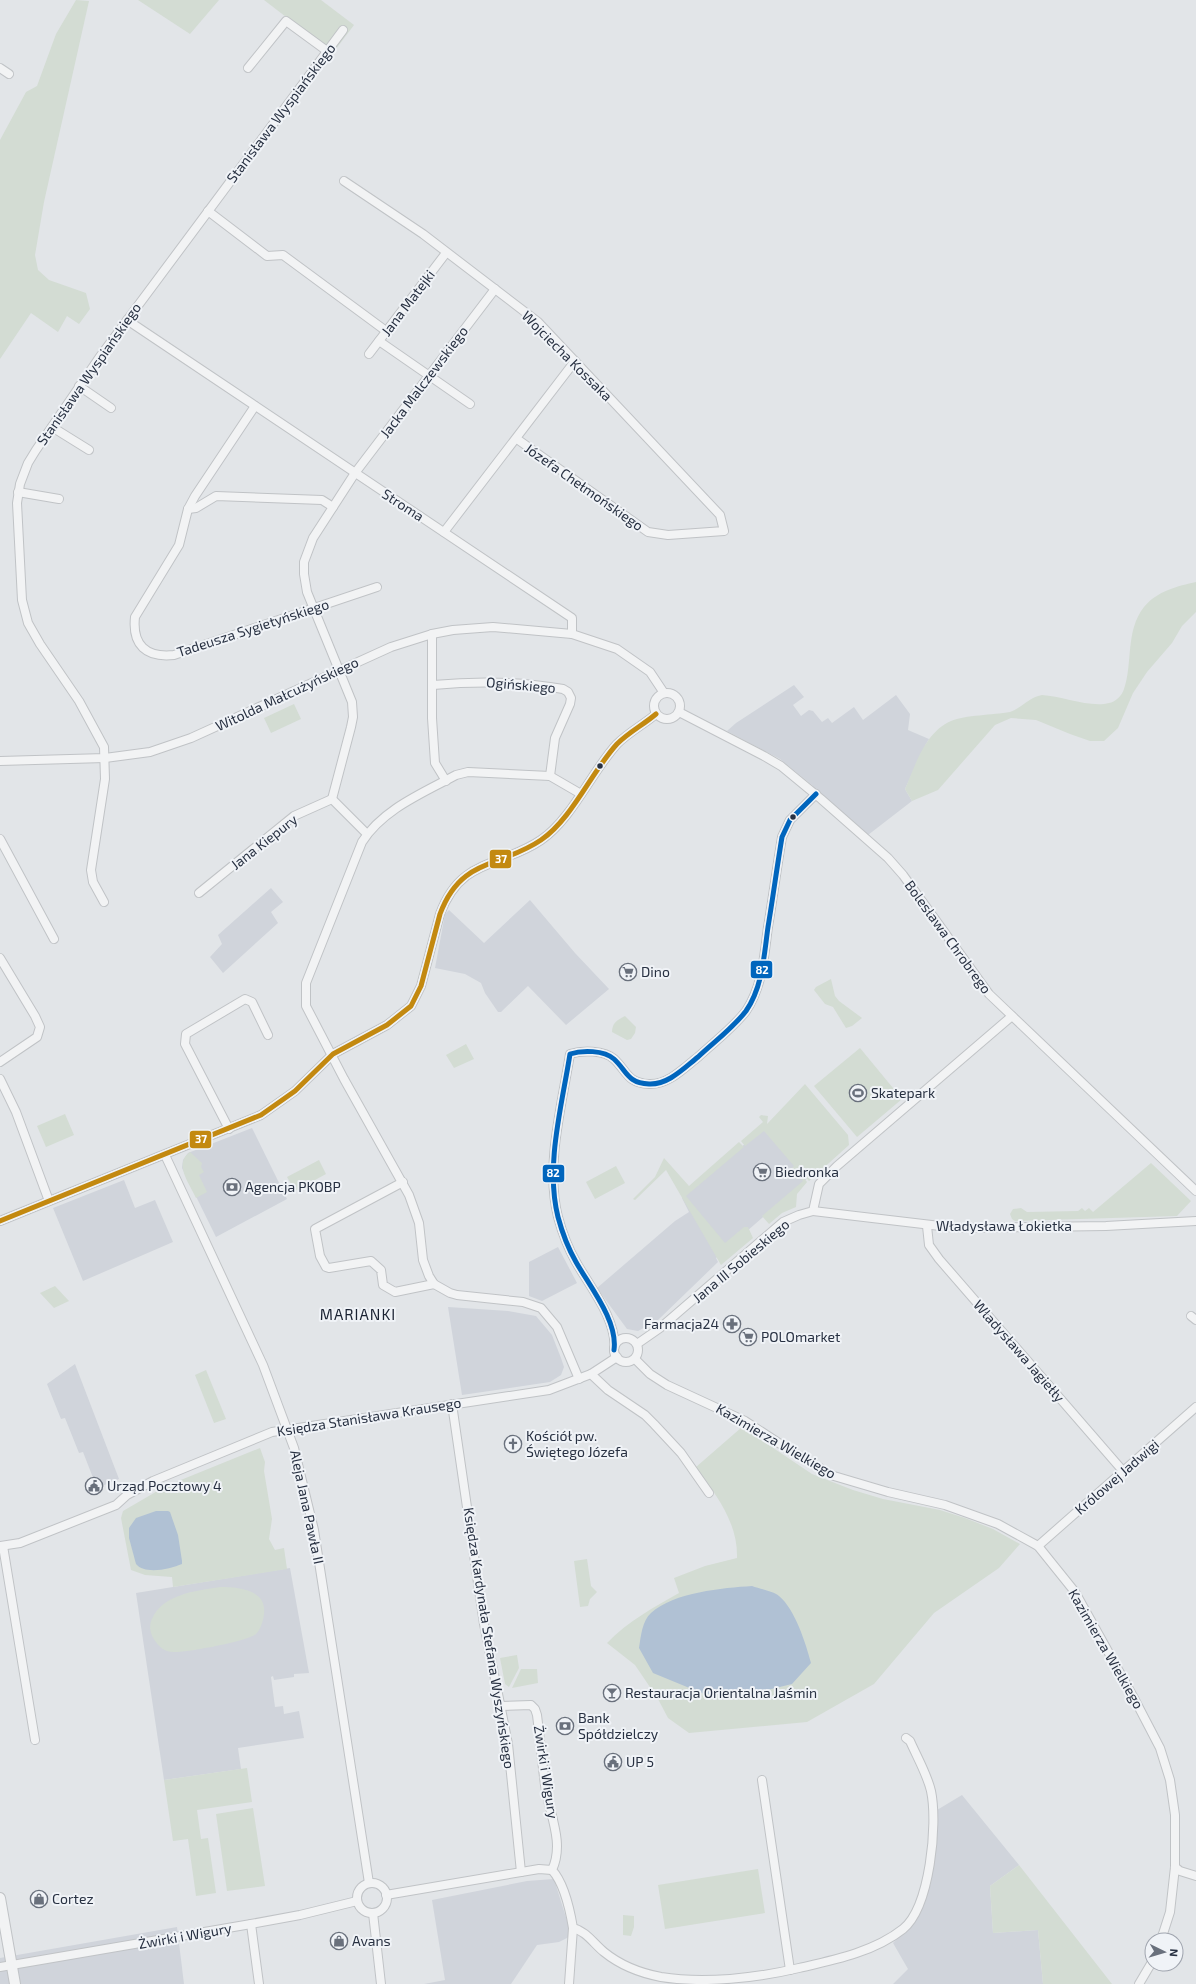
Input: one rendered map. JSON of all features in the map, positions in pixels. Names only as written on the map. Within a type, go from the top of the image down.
[{"type":"street","points":[[248,68],[286,21],[327,51]]},
{"type":"street","name":"Stanisława Wyspiańskiego","points":[[104,902],[93,882],[91,870],[105,779],[104,747],[92,723],[40,644],[25,612],[21,588],[17,503],[18,492],[28,462],[79,386],[342,30]]},
{"type":"street","points":[[0,68],[9,74]]},
{"type":"street","name":"Wojciecha Kossaka","points":[[344,181],[423,234],[538,322],[720,515],[724,531]]},
{"type":"street","points":[[208,211],[267,256],[283,255],[386,331]]},
{"type":"street","name":"Jana Matejki","points":[[369,354],[446,253]]},
{"type":"street","name":"Jacka Malczewskiego","points":[[332,799],[353,717],[352,702],[313,608],[305,584],[304,562],[313,538],[355,474],[495,289]]},
{"type":"street","name":"Stroma","points":[[127,320],[572,618],[572,634]]},
{"type":"street","points":[[379,341],[470,404]]},
{"type":"street","points":[[444,532],[517,439],[575,361]]},
{"type":"street","points":[[79,386],[111,408]]},
{"type":"street","name":"Tadeusza Sygietyńskiego","points":[[254,406],[188,509],[179,545],[135,617],[134,629],[137,639],[143,648],[154,655],[174,655],[377,587]]},
{"type":"street","points":[[52,427],[89,450]]},
{"type":"street","name":"Józefa Chełmońskiego","points":[[517,439],[648,532],[668,535],[724,531]]},
{"type":"street","points":[[18,492],[59,499]]},
{"type":"street","points":[[188,509],[196,508],[216,496],[322,500],[333,507]]},
{"type":"street","name":"Witolda Małcużyńskiego","points":[[0,761],[105,758],[150,752],[181,742],[391,647],[432,634],[453,630],[493,627],[572,634]]},
{"type":"street","points":[[432,634],[432,718],[436,763],[446,781]]},
{"type":"street","points":[[572,634],[617,649],[650,672],[664,693]]},
{"type":"street","name":"Ogińskiego","points":[[433,685],[474,682],[510,682],[556,688],[568,692],[571,698],[570,704],[558,728],[555,738],[550,776]]},
{"type":"street","points":[[664,693],[670,693],[679,700],[679,712],[673,718],[668,720],[659,718],[654,710],[655,699],[664,693]]},
{"type":"street","name":"Bolesława Chrobrego","points":[[679,712],[764,756],[780,766],[816,794],[888,858],[903,874],[981,985],[1196,1191]]},
{"type":"street","points":[[0,1221],[261,1115],[284,1100],[333,1054],[387,1025],[411,1006],[422,986],[440,914],[446,898],[456,884],[473,870],[542,839],[563,818],[617,745],[656,714]]},
{"type":"street","points":[[579,1379],[557,1327],[541,1308],[523,1302],[457,1295],[450,1293],[434,1284],[425,1267],[419,1223],[403,1182],[344,1079],[333,1054],[306,1006],[306,983],[355,856],[367,834],[390,811],[456,775],[478,772],[550,776],[581,794]]},
{"type":"street","points":[[623,1338],[606,1315],[575,1261],[566,1241],[556,1204],[554,1166],[570,1054],[587,1052],[606,1054],[614,1059],[629,1078],[637,1082],[655,1084],[664,1082],[683,1069],[734,1024],[746,1011],[758,988],[782,837],[790,820],[816,794]]},
{"type":"street","points":[[332,799],[367,834]]},
{"type":"street","name":"Jana Kiepury","points":[[200,894],[294,816],[332,799]]},
{"type":"street","points":[[0,839],[54,938]]},
{"type":"street","points":[[0,958],[40,1027],[37,1037],[0,1062]]},
{"type":"street","points":[[229,1129],[185,1044],[186,1034],[245,999],[252,1002],[268,1035]]},
{"type":"street","points":[[813,1211],[815,1194],[819,1184],[837,1166],[1012,1016]]},
{"type":"street","points":[[0,1079],[16,1112],[49,1201]]},
{"type":"street","name":"Aleja Jana Pawła II","points":[[165,1155],[263,1365],[288,1429],[306,1490],[314,1530],[369,1883]]},
{"type":"street","points":[[403,1182],[315,1229],[320,1256],[326,1267],[329,1268],[370,1261],[381,1270],[384,1285],[395,1292],[434,1284]]},
{"type":"street","name":"Władysława Łokietka","points":[[813,1211],[927,1226],[958,1228],[1106,1226],[1196,1221]]},
{"type":"street","name":"Jana III Sobieskiego","points":[[637,1344],[660,1328],[783,1222],[799,1214],[813,1211]]},
{"type":"street","name":"Władysława Jagiełły","points":[[927,1226],[929,1245],[939,1259],[1123,1471]]},
{"type":"street","points":[[606,1315],[615,1336],[615,1354]]},
{"type":"street","points":[[623,1338],[631,1338],[637,1344],[639,1352],[635,1359],[627,1362],[615,1354],[616,1342],[623,1338]]},
{"type":"street","name":"Księdza Stanisława Krausego","points":[[2,1546],[20,1543],[116,1505],[127,1496],[153,1481],[272,1432],[549,1390],[591,1374],[615,1354]]},
{"type":"street","name":"Kazimierza Wielkiego","points":[[635,1359],[650,1374],[668,1385],[745,1421],[791,1451],[834,1476],[888,1492],[945,1505],[998,1524],[1038,1546],[1075,1592],[1160,1748],[1170,1780],[1175,1814],[1175,1867],[1170,1912],[1164,1932]]},
{"type":"street","points":[[591,1374],[608,1390],[645,1415],[654,1424],[681,1453],[709,1493]]},
{"type":"street","name":"Księdza Kardynała Stefana Wyszyńskiego","points":[[452,1404],[484,1624],[502,1706],[511,1764],[521,1872]]},
{"type":"street","name":"Królowej Jadwigi","points":[[1038,1546],[1196,1407]]},
{"type":"street","points":[[2,1546],[35,1740]]},
{"type":"street","name":"Żwirki i Wigury","points":[[502,1706],[531,1705],[535,1709],[537,1715],[545,1787],[554,1822],[556,1853],[552,1870]]},
{"type":"street","points":[[573,1928],[582,1932],[610,1956],[635,1970],[680,1980],[731,1981],[790,1970],[846,1957],[883,1941],[907,1925],[917,1911],[922,1898],[929,1868],[932,1802],[927,1779],[910,1741],[906,1738]]},
{"type":"street","points":[[762,1780],[790,1970]]},
{"type":"street","points":[[1175,1867],[1180,1871],[1196,1876]]},
{"type":"street","points":[[386,1895],[545,1868],[552,1870],[559,1877],[570,1911],[573,1928],[569,1984]]},
{"type":"street","points":[[369,1883],[382,1887],[386,1895],[387,1900],[382,1909],[373,1913],[363,1910],[357,1901],[358,1892],[361,1887],[369,1883]]},
{"type":"street","points":[[0,1898],[15,1984]]},
{"type":"street","name":"Żwirki i Wigury","points":[[0,1967],[300,1915],[357,1901]]},
{"type":"street","points":[[373,1913],[382,1984]]},
{"type":"street","points":[[251,1924],[259,1984]]},
{"type":"street","points":[[1138,1984],[1146,1972]]},
{"type":"shaded area","points":[[76,0],[89,1],[44,202],[35,255],[38,270],[49,280],[86,293],[90,309],[79,324],[67,316],[58,332],[31,313],[0,359],[0,140],[26,92],[37,86],[56,34]]},
{"type":"shaded area","points":[[138,0],[219,0],[190,34]]},
{"type":"shaded area","points":[[264,0],[321,0],[354,25],[333,53]]},
{"type":"shaded area","points":[[1196,582],[1196,612],[1182,626],[1172,643],[1147,672],[1133,693],[1118,728],[1104,741],[1090,741],[1036,720],[1011,718],[995,725],[938,790],[912,801],[905,789],[917,760],[934,733],[951,721],[971,716],[1010,712],[1033,698],[1042,695],[1093,704],[1109,703],[1116,700],[1122,694],[1124,689],[1127,679],[1134,626],[1144,607],[1149,601],[1161,593],[1175,587]]},
{"type":"shaded area","points":[[794,685],[804,697],[793,705],[801,716],[809,710],[813,711],[822,722],[828,718],[832,723],[854,707],[863,720],[896,695],[910,714],[908,730],[929,739],[905,789],[912,801],[868,835],[821,799],[812,785],[780,759],[727,731],[736,723]]},
{"type":"shaded area","points":[[294,704],[301,719],[271,733],[264,718]]},
{"type":"shaded area","points":[[271,888],[283,902],[271,912],[278,923],[223,973],[210,957],[222,944],[218,935]]},
{"type":"shaded area","points":[[530,900],[575,953],[609,989],[566,1025],[528,986],[501,1012],[498,1012],[485,993],[481,983],[465,974],[435,968],[445,914],[449,910],[484,943]]},
{"type":"shaded area","points":[[831,979],[835,996],[839,1001],[862,1018],[852,1026],[846,1028],[833,1007],[825,1004],[814,990],[816,987]]},
{"type":"shaded area","points":[[625,1016],[636,1027],[635,1033],[631,1039],[627,1040],[612,1032],[613,1026],[616,1022]]},
{"type":"shaded area","points":[[466,1044],[474,1059],[454,1068],[446,1055]]},
{"type":"shaded area","name":"Skatepark","points":[[860,1048],[902,1099],[857,1137],[814,1086]]},
{"type":"shaded area","points":[[805,1084],[848,1135],[849,1145],[809,1181],[803,1174],[800,1177],[792,1168],[794,1166],[764,1131],[745,1146],[741,1141],[763,1122],[759,1117],[761,1115],[768,1116],[767,1124]]},
{"type":"shaded area","points":[[65,1114],[74,1135],[46,1147],[37,1126]]},
{"type":"shaded area","points":[[767,1125],[810,1176],[716,1258],[718,1262],[658,1320],[638,1331],[627,1329],[597,1288],[675,1221],[689,1212],[682,1198]]},
{"type":"shaded area","points":[[252,1128],[287,1199],[216,1237],[182,1168],[183,1160],[188,1153]]},
{"type":"shaded area","points":[[739,1142],[744,1147],[686,1196],[725,1243],[744,1227],[748,1227],[753,1238],[721,1265],[666,1170],[635,1200],[633,1199],[655,1177],[664,1158],[689,1186]]},
{"type":"shaded area","points":[[190,1152],[202,1163],[201,1167],[204,1172],[199,1175],[207,1192],[196,1198],[184,1174],[183,1168],[185,1157]]},
{"type":"shaded area","points":[[319,1160],[326,1174],[295,1191],[287,1177]]},
{"type":"shaded area","points":[[1151,1163],[1191,1201],[1177,1216],[1015,1221],[1012,1219],[1010,1214],[1013,1209],[1021,1208],[1027,1212],[1078,1211],[1082,1208],[1085,1211],[1089,1208],[1093,1212]]},
{"type":"shaded area","points":[[616,1166],[625,1183],[595,1199],[586,1182]]},
{"type":"shaded area","points":[[803,1177],[807,1182],[797,1194],[796,1207],[782,1213],[769,1224],[762,1216],[803,1181],[801,1179]]},
{"type":"shaded area","points":[[124,1180],[135,1208],[155,1200],[173,1242],[83,1281],[53,1208]]},
{"type":"shaded area","points":[[558,1247],[577,1283],[542,1301],[529,1296],[529,1262]]},
{"type":"shaded area","points":[[55,1286],[69,1301],[54,1308],[40,1293]]},
{"type":"shaded area","points":[[448,1307],[508,1311],[536,1316],[552,1335],[564,1367],[561,1375],[550,1382],[462,1395]]},
{"type":"shaded area","points":[[75,1364],[119,1479],[97,1488],[83,1452],[79,1453],[65,1418],[61,1419],[47,1384]]},
{"type":"shaded area","points":[[206,1370],[226,1419],[214,1423],[195,1375]]},
{"type":"shaded area","points":[[742,1427],[812,1474],[853,1490],[883,1499],[940,1510],[965,1518],[993,1529],[1020,1544],[999,1568],[934,1613],[874,1684],[807,1722],[689,1733],[668,1718],[658,1699],[635,1665],[607,1643],[632,1621],[679,1593],[674,1578],[705,1566],[737,1558],[734,1533],[730,1521],[718,1499],[696,1467]]},
{"type":"shaded area","points":[[260,1448],[265,1462],[264,1471],[272,1519],[269,1539],[275,1550],[284,1548],[287,1569],[173,1587],[172,1577],[145,1575],[131,1570],[121,1518],[123,1511],[166,1486]]},
{"type":"shaded area","points":[[587,1559],[591,1586],[597,1592],[590,1599],[588,1606],[580,1607],[574,1561]]},
{"type":"shaded area","points":[[290,1568],[309,1673],[294,1674],[294,1677],[274,1680],[273,1676],[271,1677],[275,1707],[283,1706],[284,1714],[299,1711],[304,1738],[238,1748],[241,1769],[164,1780],[136,1593]]},
{"type":"shaded area","points":[[220,1587],[250,1591],[261,1599],[264,1606],[264,1614],[262,1625],[256,1634],[241,1640],[190,1651],[170,1652],[159,1646],[151,1634],[150,1625],[157,1611],[164,1604],[190,1592]]},
{"type":"shaded area","points":[[517,1655],[519,1668],[509,1687],[505,1684],[500,1658]]},
{"type":"shaded area","points":[[521,1669],[537,1669],[538,1683],[512,1688]]},
{"type":"shaded area","points":[[247,1768],[252,1802],[197,1810],[201,1839],[208,1838],[216,1893],[196,1896],[188,1839],[173,1841],[164,1780]]},
{"type":"shaded area","points":[[962,1795],[1019,1865],[990,1886],[993,1933],[1038,1930],[1043,1984],[893,1984],[908,1969],[893,1943],[917,1919],[931,1883],[937,1810]]},
{"type":"shaded area","points":[[253,1808],[265,1886],[227,1891],[216,1814]]},
{"type":"shaded area","points":[[1019,1865],[1112,1984],[1043,1984],[1038,1930],[993,1933],[990,1886]]},
{"type":"shaded area","points":[[758,1869],[765,1913],[665,1929],[658,1885]]},
{"type":"shaded area","points":[[554,1879],[568,1924],[569,1937],[559,1942],[537,1945],[511,1984],[424,1984],[445,1980],[432,1900],[527,1881]]},
{"type":"shaded area","points":[[623,1915],[634,1916],[634,1927],[631,1936],[623,1935]]},
{"type":"shaded area","points":[[177,1927],[184,1984],[0,1984],[0,1958]]},
{"type":"water","points":[[156,1511],[170,1512],[178,1535],[182,1564],[171,1568],[151,1570],[140,1567],[136,1564],[129,1538],[129,1528],[136,1518]]},
{"type":"water","points":[[752,1586],[770,1591],[779,1596],[790,1609],[799,1627],[811,1663],[792,1684],[751,1694],[704,1694],[653,1673],[639,1648],[644,1624],[651,1613],[672,1600],[699,1592]]},
{"type":"transit line","name":"37","points":[[0,1221],[261,1115],[295,1091],[333,1054],[387,1025],[411,1006],[421,986],[440,914],[449,896],[459,882],[470,873],[483,866],[526,849],[552,831],[572,808],[599,767],[617,744],[656,714]]},
{"type":"transit line","name":"82","points":[[614,1350],[612,1328],[602,1304],[568,1246],[558,1217],[554,1197],[553,1177],[556,1136],[570,1054],[587,1051],[605,1054],[614,1059],[632,1079],[642,1083],[656,1084],[669,1079],[681,1071],[735,1023],[746,1011],[752,1001],[762,970],[782,837],[790,820],[816,794]]},
{"type":"place","name":"Dino","points":[[628,972]]},
{"type":"place","name":"Skatepark","points":[[858,1093]]},
{"type":"place","name":"Biedronka","points":[[762,1172]]},
{"type":"place","name":"Agencja PKOBP","points":[[232,1187]]},
{"type":"place","name":"Farmacja24","points":[[732,1324]]},
{"type":"place","name":"POLOmarket","points":[[748,1337]]},
{"type":"place","name":"Kościół pw. Świętego Józefa","points":[[513,1444]]},
{"type":"place","name":"Urząd Pocztowy 4","points":[[94,1486]]},
{"type":"place","name":"Restauracja Orientalna Jaśmin","points":[[612,1693]]},
{"type":"place","name":"Bank Spółdzielczy","points":[[565,1726]]},
{"type":"place","name":"UP 5","points":[[613,1762]]},
{"type":"place","name":"Cortez","points":[[39,1899]]},
{"type":"place","name":"Avans","points":[[339,1941]]},
{"type":"district","name":"MARIANKI","points":[[358,1315]]}]
